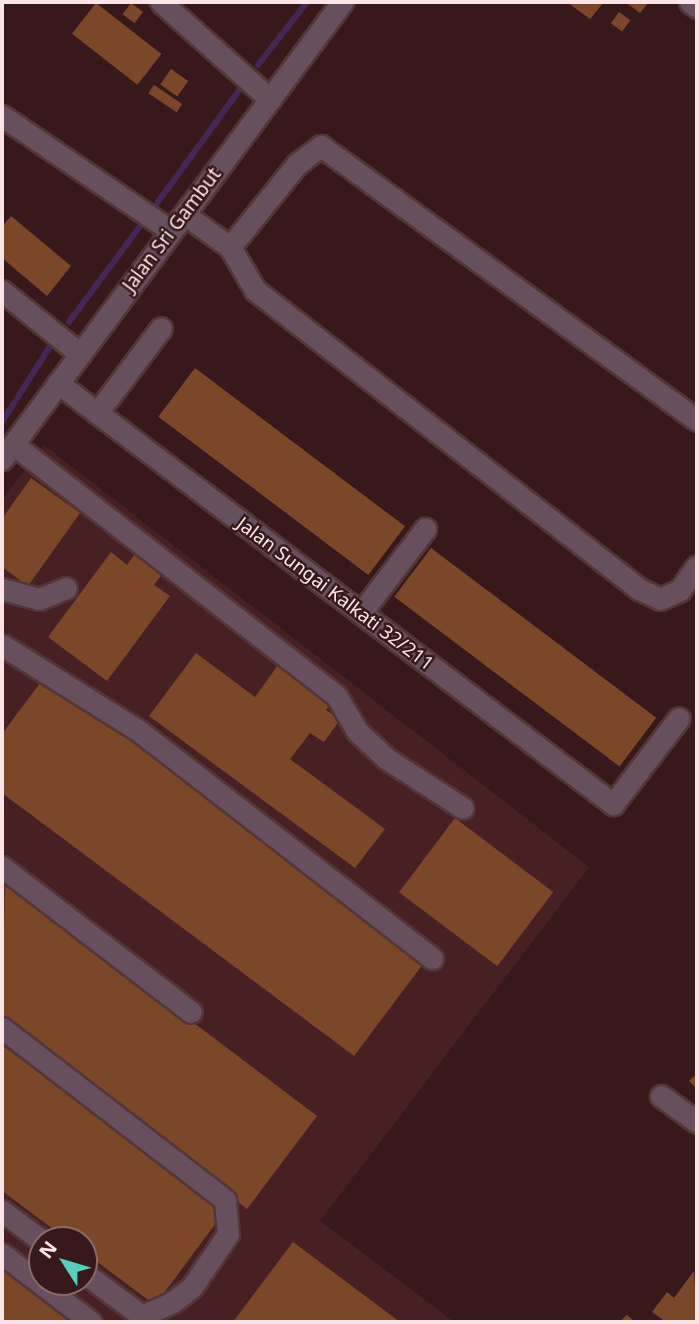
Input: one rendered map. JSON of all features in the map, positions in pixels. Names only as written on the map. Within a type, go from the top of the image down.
[{"type":"street","points":[[161,2],[270,99]]},
{"type":"street","name":"Jalan Sri Gambut","points":[[7,451],[342,2]]},
{"type":"street","points":[[690,2],[697,8]]},
{"type":"street","points":[[2,116],[171,231]]},
{"type":"street","points":[[230,247],[296,164],[321,146],[697,419]]},
{"type":"street","points":[[184,214],[230,247],[255,290],[639,589],[660,599],[680,590],[697,566]]},
{"type":"street","points":[[2,291],[80,354]]},
{"type":"street","points":[[97,413],[162,328]]},
{"type":"street","name":"Jalan Sungai Kalkati 32/211","points":[[58,383],[613,804],[679,718]]},
{"type":"street","points":[[7,451],[336,695],[356,731],[387,759],[463,808]]},
{"type":"street","points":[[361,613],[425,529]]},
{"type":"street","points":[[2,589],[39,599],[66,588]]},
{"type":"street","points":[[5,654],[139,731],[432,958]]},
{"type":"street","points":[[2,867],[191,1012]]},
{"type":"street","points":[[2,1028],[225,1200],[228,1234],[192,1287],[173,1302],[142,1316],[98,1283]]},
{"type":"street","points":[[662,1096],[697,1122]]},
{"type":"street","points":[[2,1211],[28,1230]]},
{"type":"street","points":[[2,1254],[91,1322]]},
{"type":"shaded area","points":[[44,445],[589,867],[320,1221],[454,1322],[2,1322],[2,500]]},
{"type":"building","points":[[567,2],[604,2],[590,19]]},
{"type":"building","points":[[625,2],[649,2],[640,13]]},
{"type":"building","points":[[96,3],[161,54],[137,85],[72,34]]},
{"type":"building","points":[[131,3],[143,12],[135,23],[123,14]]},
{"type":"building","points":[[619,12],[630,20],[622,32],[611,23]]},
{"type":"building","points":[[171,69],[188,81],[177,97],[160,85]]},
{"type":"building","points":[[154,85],[182,104],[177,112],[148,93]]},
{"type":"building","points":[[11,216],[71,266],[47,296],[2,258],[2,227]]},
{"type":"building","points":[[195,368],[405,526],[368,575],[158,417]]},
{"type":"building","points":[[31,478],[80,513],[28,586],[2,567],[2,519]]},
{"type":"building","points":[[431,548],[656,718],[620,766],[394,597]]},
{"type":"building","points":[[111,552],[127,565],[135,554],[162,574],[154,585],[170,596],[107,681],[48,637]]},
{"type":"building","points":[[196,653],[255,697],[283,658],[336,698],[326,710],[340,720],[324,742],[310,733],[290,759],[385,829],[355,868],[149,716]]},
{"type":"building","points":[[46,675],[426,960],[354,1056],[2,793],[2,734]]},
{"type":"building","points":[[455,818],[553,892],[497,966],[399,892]]},
{"type":"building","points":[[5,880],[317,1116],[247,1209],[2,1024]]},
{"type":"building","points":[[2,1045],[225,1211],[155,1305],[98,1262],[98,1226],[49,1226],[2,1191]]},
{"type":"building","points":[[697,1074],[697,1089],[689,1081]]},
{"type":"building","points":[[293,1242],[400,1322],[233,1322]]},
{"type":"building","points":[[2,1266],[28,1285],[28,1296],[43,1296],[78,1322],[2,1322]]},
{"type":"building","points":[[694,1271],[697,1322],[666,1322],[652,1312],[667,1292],[674,1298]]},
{"type":"building","points":[[627,1315],[635,1322],[619,1322]]},
{"type":"waterway","points":[[258,65],[307,2]]},
{"type":"waterway","points":[[155,206],[240,89]]},
{"type":"waterway","points":[[69,322],[141,225]]},
{"type":"waterway","points":[[2,422],[49,348]]}]
